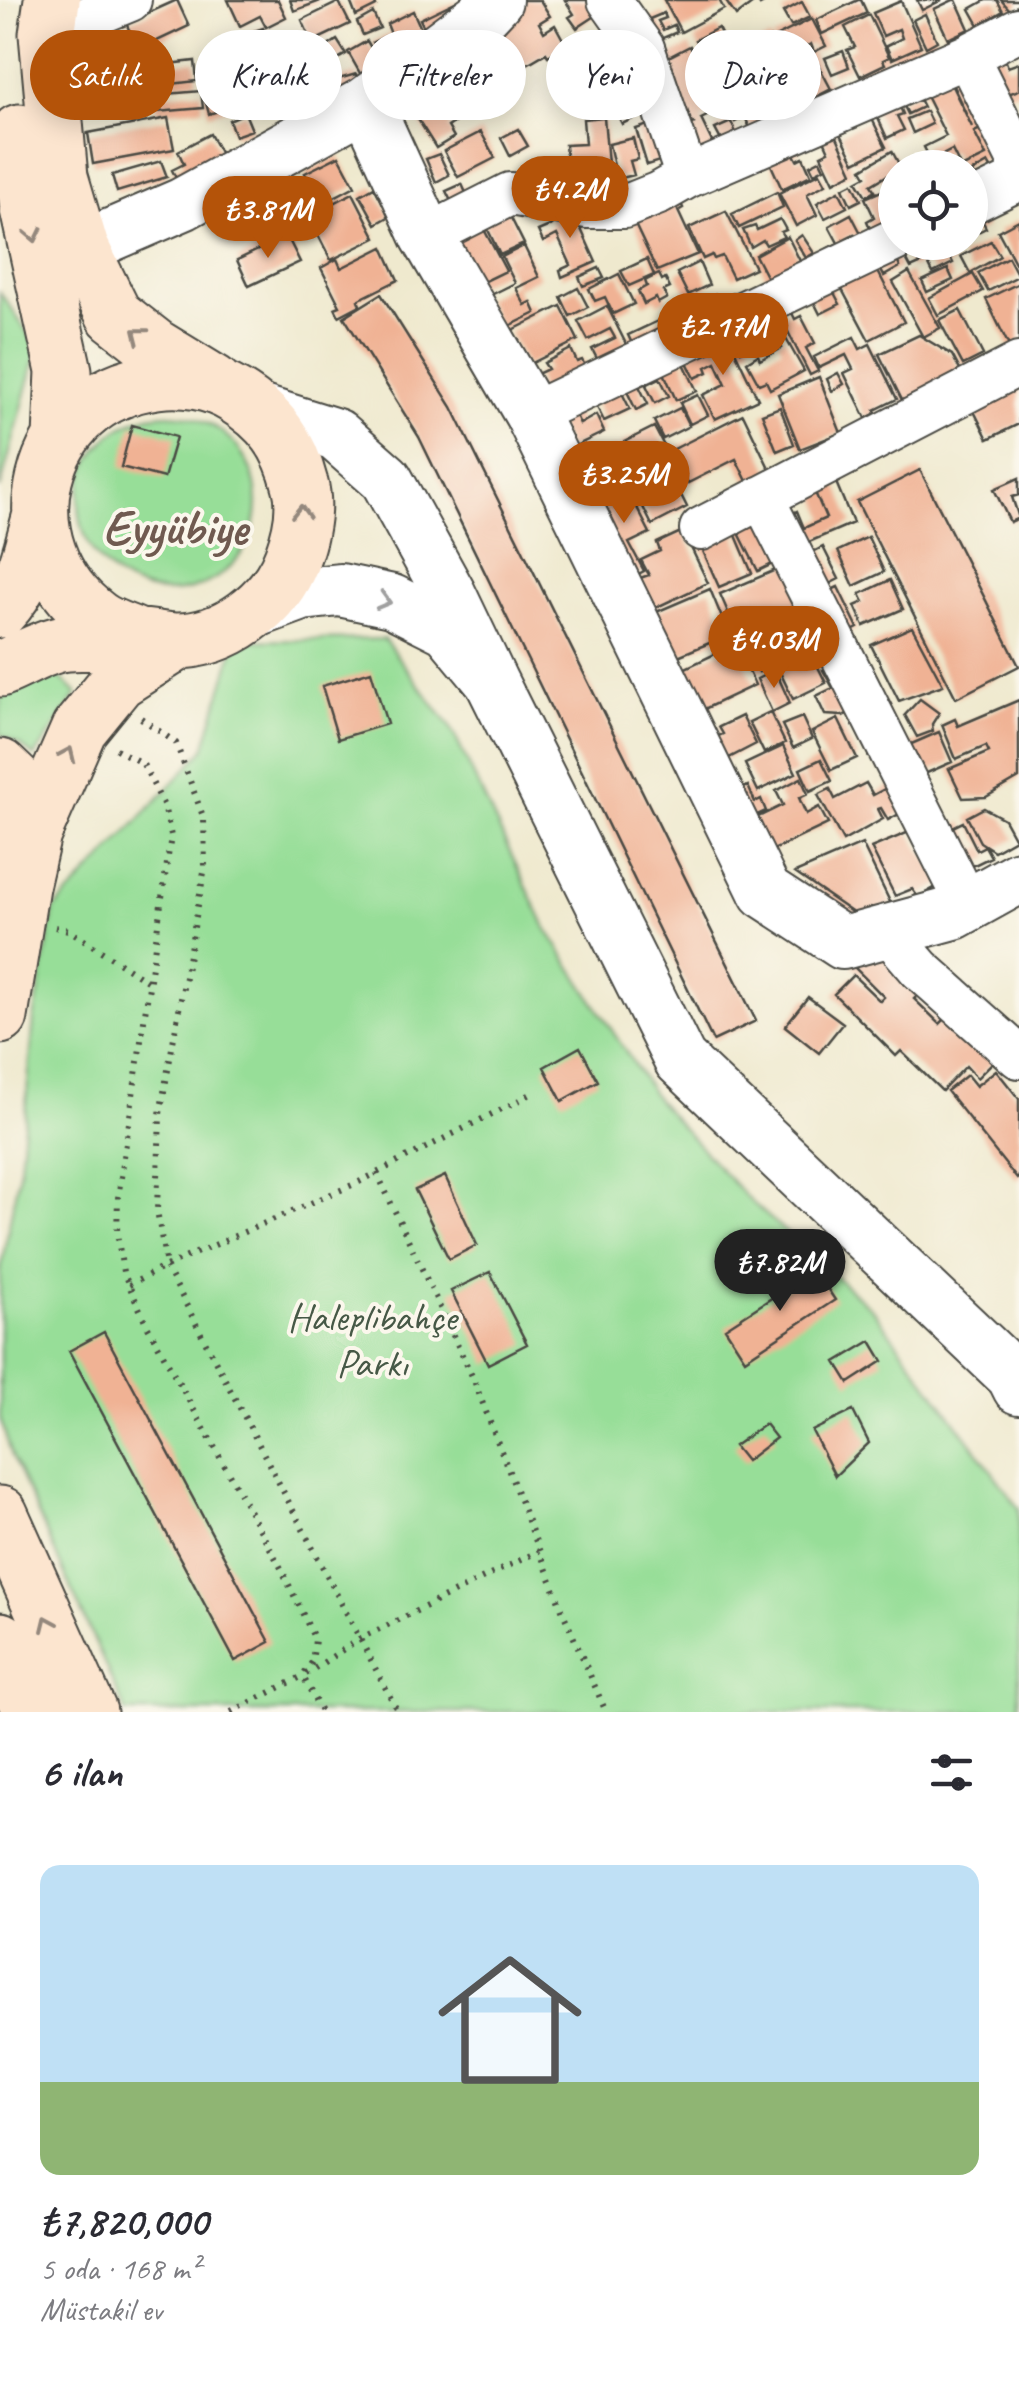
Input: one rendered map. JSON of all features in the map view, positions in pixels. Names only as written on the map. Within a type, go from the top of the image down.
[{"type":"main road","points":[[0,669],[56,646],[220,632],[256,611],[285,576],[301,534],[302,519],[302,488],[287,446],[240,399],[155,347],[114,315],[82,248],[60,177],[40,11]]},
{"type":"main road","points":[[40,11],[13,45],[14,94],[28,208],[64,371],[61,438]]},
{"type":"main road","points":[[0,610],[25,573],[40,518],[44,476],[61,438],[92,405],[132,384],[176,378],[240,399]]},
{"type":"main road","points":[[40,518],[48,558],[69,594],[100,620],[159,639]]},
{"type":"main road","points":[[0,1016],[33,834],[93,711],[159,639]]},
{"type":"main road","points":[[0,767],[22,788],[19,903]]},
{"type":"main road","points":[[0,1514],[89,1712]]},
{"type":"main road","points":[[0,1640],[31,1712]]},
{"type":"street","points":[[40,11],[130,0]]},
{"type":"street","points":[[609,0],[642,48],[687,177]]},
{"type":"street","points":[[454,30],[483,6]]},
{"type":"street","points":[[427,236],[510,194],[587,207],[624,207],[967,56],[1019,29]]},
{"type":"street","points":[[967,56],[1019,162]]},
{"type":"street","points":[[82,248],[183,204],[362,105]]},
{"type":"street","points":[[374,120],[427,236],[531,414],[765,892],[843,944],[954,913],[1019,877]]},
{"type":"street","points":[[988,194],[1019,179]]},
{"type":"street","points":[[531,414],[878,248]]},
{"type":"street","points":[[701,529],[1019,364]]},
{"type":"street","points":[[240,399],[336,435],[386,479],[449,593],[680,1060],[1013,1376],[1019,1388]]},
{"type":"street","points":[[762,498],[968,905]]},
{"type":"street","points":[[256,611],[302,594],[340,590],[392,601],[448,630],[491,681]]},
{"type":"street","points":[[888,932],[920,970],[1019,1057]]},
{"type":"path","points":[[93,711],[143,764],[164,806],[171,836],[118,1198],[117,1233],[123,1272],[146,1323],[281,1568],[314,1640],[312,1662],[303,1676]]},
{"type":"path","points":[[93,711],[176,744],[204,819],[205,867],[160,1114],[157,1210],[166,1266],[398,1712]]},
{"type":"path","points":[[19,903],[69,930],[150,983]]},
{"type":"path","points":[[129,1285],[377,1173],[535,1092]]},
{"type":"path","points":[[377,1173],[473,1378],[606,1712]]},
{"type":"path","points":[[231,1712],[303,1676],[360,1639],[539,1551]]},
{"type":"path","points":[[303,1676],[320,1712]]},
{"type":"green space","points":[[0,292],[38,348],[0,489]]},
{"type":"green space","points":[[168,414],[202,420],[231,440],[251,469],[257,503],[251,537],[231,566],[202,586],[168,592],[134,586],[105,566],[85,537],[79,503],[85,469],[105,440],[134,420]]},
{"type":"green space","name":"Haleplibahçe Parkı","points":[[384,639],[450,726],[546,928],[657,1100],[745,1196],[874,1311],[1019,1508],[1019,1712],[126,1712],[12,1456],[0,1418],[0,1272],[20,1167],[34,1019],[54,909],[204,749],[236,641]]},
{"type":"green space","points":[[52,669],[77,694],[35,757],[0,734],[0,692]]},
{"type":"building","points":[[177,0],[189,26],[175,33],[129,30],[126,23]]},
{"type":"building","points":[[228,0],[278,0],[286,17],[266,27],[260,16],[240,26]]},
{"type":"building","points":[[290,0],[323,0],[294,11]]},
{"type":"building","points":[[374,0],[376,6],[356,16],[350,1]]},
{"type":"building","points":[[459,0],[435,30],[425,30],[420,19]]},
{"type":"building","points":[[517,0],[540,0],[550,16],[539,23],[546,31],[546,53],[526,65],[526,30],[500,30],[491,16]]},
{"type":"building","points":[[565,0],[596,0],[603,11],[577,28],[569,17],[574,14]]},
{"type":"building","points":[[664,0],[719,0],[724,9],[681,32]]},
{"type":"building","points":[[725,0],[757,0],[736,16]]},
{"type":"building","points":[[858,0],[867,13],[822,34],[816,20]]},
{"type":"building","points":[[917,0],[942,0],[922,10]]},
{"type":"building","points":[[953,0],[969,29],[948,39],[934,9]]},
{"type":"building","points":[[986,0],[997,0],[1003,11],[979,25],[970,9]]},
{"type":"building","points":[[1001,0],[1019,0],[1019,4],[1011,11]]},
{"type":"building","points":[[901,1],[921,46],[892,59],[886,46],[902,38],[899,29],[883,36],[873,13]]},
{"type":"building","points":[[339,2],[350,24],[337,30],[307,30],[302,20]]},
{"type":"building","points":[[802,2],[810,17],[791,26],[783,12]]},
{"type":"building","points":[[413,11],[422,30],[389,30],[387,24]]},
{"type":"building","points":[[373,13],[380,28],[362,33],[357,22]]},
{"type":"building","points":[[664,13],[666,18],[658,21],[663,30],[643,30],[640,23]]},
{"type":"building","points":[[925,14],[937,41],[926,47],[913,20]]},
{"type":"building","points":[[869,15],[889,57],[883,60],[885,64],[860,76],[847,50],[855,47],[845,27]]},
{"type":"building","points":[[812,19],[818,30],[789,30]]},
{"type":"building","points":[[674,25],[677,32],[665,37],[663,30]]},
{"type":"building","points":[[362,44],[362,77],[348,52]]},
{"type":"building","points":[[1000,45],[1008,67],[1019,63],[1019,90],[992,100],[975,54]]},
{"type":"building","points":[[685,49],[685,120],[701,120],[715,148],[690,161],[676,133],[695,123],[681,128],[665,89],[665,59]]},
{"type":"building","points":[[843,51],[849,67],[832,74],[825,58]]},
{"type":"building","points":[[195,61],[195,81],[175,84],[175,63]]},
{"type":"building","points":[[966,68],[993,123],[974,132],[983,150],[924,147],[946,136],[922,88],[947,76],[972,127],[949,77]]},
{"type":"building","points":[[821,70],[831,89],[821,94]]},
{"type":"building","points":[[356,74],[360,88],[342,94],[342,78]]},
{"type":"building","points":[[195,92],[195,109],[175,110],[175,93]]},
{"type":"building","points":[[916,93],[923,107],[908,114],[901,100]]},
{"type":"building","points":[[898,102],[903,114],[897,116],[904,130],[887,138],[872,105]]},
{"type":"building","points":[[926,111],[932,124],[913,133],[907,119]]},
{"type":"building","points":[[872,119],[886,147],[855,162],[841,134]]},
{"type":"building","points":[[168,120],[174,149],[93,164],[88,133]]},
{"type":"building","points":[[229,120],[248,120],[252,130],[235,136]]},
{"type":"building","points":[[418,120],[458,120],[448,127],[454,137],[436,148]]},
{"type":"building","points":[[583,120],[604,120],[608,164],[567,167],[565,145],[585,144]]},
{"type":"building","points":[[746,120],[765,120],[750,128]]},
{"type":"building","points":[[657,122],[669,158],[647,165],[636,129]]},
{"type":"building","points":[[731,122],[738,137],[723,144],[715,129]]},
{"type":"building","points":[[833,128],[853,172],[834,182],[821,155],[829,151],[821,133]]},
{"type":"building","points":[[518,129],[528,146],[510,156],[501,138]]},
{"type":"building","points":[[481,132],[495,158],[458,177],[444,151]]},
{"type":"building","points":[[210,134],[224,160],[179,184],[172,170],[184,164],[178,151]]},
{"type":"building","points":[[792,134],[800,152],[794,154],[797,160],[803,157],[811,175],[782,189],[766,154]]},
{"type":"building","points":[[633,138],[638,159],[630,161],[634,175],[617,179],[609,144]]},
{"type":"building","points":[[439,154],[449,175],[436,182],[426,159]]},
{"type":"building","points":[[339,156],[355,186],[321,204],[305,173]]},
{"type":"building","points":[[878,159],[878,181],[871,185],[875,191],[866,196],[857,181],[866,176],[862,169]]},
{"type":"building","points":[[820,160],[824,168],[814,173],[810,165]]},
{"type":"building","points":[[161,161],[167,177],[117,192],[112,175]]},
{"type":"building","points":[[988,163],[997,179],[988,184]]},
{"type":"building","points":[[608,171],[609,190],[590,190],[590,184],[563,185],[562,174]]},
{"type":"building","points":[[820,173],[826,184],[807,194],[817,215],[796,226],[779,193]]},
{"type":"building","points":[[307,182],[321,210],[353,193],[376,238],[331,260],[294,188]]},
{"type":"building","points":[[853,183],[861,200],[851,205],[843,188]]},
{"type":"building","points":[[462,184],[469,200],[454,207],[446,191]]},
{"type":"building","points":[[374,187],[390,216],[376,224],[360,195]]},
{"type":"building","points":[[839,191],[847,207],[825,218],[817,203]]},
{"type":"building","points":[[777,192],[783,207],[739,228],[732,214]]},
{"type":"building","points":[[878,192],[878,237],[874,238],[867,221],[874,217],[865,198]]},
{"type":"building","points":[[677,194],[683,208],[678,211],[698,254],[657,271],[631,216]]},
{"type":"building","points":[[298,201],[310,225],[290,236],[277,212]]},
{"type":"building","points":[[504,204],[524,244],[500,255],[481,215]]},
{"type":"building","points":[[571,207],[596,262],[562,277],[560,270],[571,265],[557,235],[543,242],[538,231],[552,225],[549,218]]},
{"type":"building","points":[[726,211],[755,268],[733,278],[722,256],[703,259],[689,228]]},
{"type":"building","points":[[851,214],[865,241],[859,244],[854,234],[844,239],[849,248],[832,256],[828,248],[838,243],[829,226]]},
{"type":"building","points":[[780,219],[786,230],[781,232],[784,237],[766,245],[763,240],[751,247],[743,230],[755,226],[757,230]]},
{"type":"building","points":[[479,220],[506,271],[477,285],[450,235]]},
{"type":"building","points":[[1019,220],[1019,270],[998,231]]},
{"type":"building","points":[[802,235],[814,253],[806,258],[795,240]]},
{"type":"building","points":[[287,236],[300,262],[249,286],[237,260]]},
{"type":"building","points":[[788,237],[802,265],[769,282],[755,255]]},
{"type":"building","points":[[991,241],[1000,256],[970,273],[963,260],[988,260]]},
{"type":"building","points":[[524,246],[539,277],[516,288],[525,305],[531,302],[536,313],[501,330],[485,298],[515,283],[502,257]]},
{"type":"building","points":[[383,247],[398,280],[358,300],[360,305],[339,316],[335,308],[340,306],[321,268],[337,259],[341,268]]},
{"type":"building","points":[[1008,257],[1018,276],[988,291],[978,273]]},
{"type":"building","points":[[647,259],[654,275],[629,286],[621,271]]},
{"type":"building","points":[[875,259],[896,260],[900,267],[884,276]]},
{"type":"building","points":[[907,260],[921,260],[922,263],[911,268]]},
{"type":"building","points":[[926,260],[951,260],[953,263],[933,273]]},
{"type":"building","points":[[699,262],[709,285],[688,295],[677,273]]},
{"type":"building","points":[[873,262],[904,322],[869,340],[837,280]]},
{"type":"building","points":[[599,268],[604,278],[583,286],[579,277]]},
{"type":"building","points":[[948,269],[953,280],[927,292],[922,281]]},
{"type":"building","points":[[909,272],[940,328],[923,337],[893,282]]},
{"type":"building","points":[[619,274],[634,304],[613,314],[605,297],[595,301],[589,289]]},
{"type":"building","points":[[659,274],[670,288],[663,291],[667,298],[644,304],[638,291],[647,286],[645,281]]},
{"type":"building","points":[[973,274],[983,291],[938,315],[929,298]]},
{"type":"building","points":[[1019,283],[1019,345],[1011,350],[986,299]]},
{"type":"building","points":[[830,285],[840,304],[820,314],[810,294]]},
{"type":"building","points":[[578,288],[588,307],[570,316],[561,297]]},
{"type":"building","points":[[381,294],[452,407],[756,1021],[713,1041],[419,437],[344,317]]},
{"type":"building","points":[[715,294],[723,311],[636,352],[628,335]]},
{"type":"building","points":[[561,306],[578,340],[526,366],[509,332]]},
{"type":"building","points":[[607,306],[633,358],[604,372],[592,349],[615,338],[610,329],[588,340],[578,321]]},
{"type":"building","points":[[770,308],[779,328],[749,342],[751,346],[741,351],[735,338]]},
{"type":"building","points":[[960,310],[983,355],[963,365],[939,320]]},
{"type":"building","points":[[791,311],[795,319],[801,316],[815,343],[806,348],[818,371],[810,375],[780,316]]},
{"type":"building","points":[[713,334],[722,352],[733,347],[758,399],[715,419],[703,395],[726,384],[716,362],[706,367],[708,372],[695,378],[686,360]]},
{"type":"building","points":[[919,335],[952,355],[963,376],[904,404],[879,354]]},
{"type":"building","points":[[785,337],[804,371],[770,389],[766,381],[759,384],[747,362],[782,348],[778,341]]},
{"type":"building","points":[[854,337],[860,349],[870,344],[897,399],[866,418],[844,373],[853,369],[846,355],[819,368],[814,357]]},
{"type":"building","points":[[571,349],[589,373],[542,401],[537,374],[548,369],[544,363]]},
{"type":"building","points":[[681,357],[697,391],[676,400],[661,366]]},
{"type":"building","points":[[838,373],[844,384],[832,391],[827,379]]},
{"type":"building","points":[[640,375],[644,384],[639,386],[648,404],[636,410],[623,383]]},
{"type":"building","points":[[819,377],[841,433],[800,449],[778,394]]},
{"type":"building","points":[[660,378],[669,396],[655,403],[646,385]]},
{"type":"building","points":[[1019,386],[1019,424],[988,439],[973,409]]},
{"type":"building","points":[[619,387],[630,409],[604,421],[593,399]]},
{"type":"building","points":[[698,395],[708,415],[690,424],[680,403]]},
{"type":"building","points":[[780,407],[794,444],[777,451],[762,414]]},
{"type":"building","points":[[680,408],[689,426],[663,439],[654,421]]},
{"type":"building","points":[[574,411],[580,424],[596,415],[604,432],[569,449],[555,420]]},
{"type":"building","points":[[743,414],[771,472],[748,483],[736,459],[688,483],[672,450]]},
{"type":"building","points":[[132,425],[176,437],[164,478],[121,467]]},
{"type":"building","points":[[654,427],[665,448],[631,466],[620,444]]},
{"type":"building","points":[[615,447],[627,469],[591,488],[579,466]]},
{"type":"building","points":[[662,457],[687,507],[652,525],[627,475]]},
{"type":"building","points":[[920,470],[1019,666],[956,698],[857,502]]},
{"type":"building","points":[[1019,478],[1019,495],[1012,497],[1019,518],[1010,522],[994,489]]},
{"type":"building","points":[[835,480],[853,523],[795,548],[782,518],[797,511],[804,528],[826,518],[814,490]]},
{"type":"building","points":[[625,484],[650,533],[629,543],[644,571],[629,579],[598,498]]},
{"type":"building","points":[[764,513],[785,558],[758,571],[736,527]]},
{"type":"building","points":[[732,526],[752,573],[719,587],[698,540]]},
{"type":"building","points":[[683,531],[708,583],[655,608],[640,578],[649,575],[641,560],[660,551],[657,543]]},
{"type":"building","points":[[868,537],[884,572],[854,586],[838,551]]},
{"type":"building","points":[[823,547],[839,579],[817,590],[813,552]]},
{"type":"building","points":[[792,563],[810,604],[738,635],[720,594]]},
{"type":"building","points":[[890,580],[903,609],[864,626],[855,606],[864,602],[860,594]]},
{"type":"building","points":[[838,587],[858,628],[836,639],[816,597]]},
{"type":"building","points":[[710,589],[729,635],[673,658],[654,613]]},
{"type":"building","points":[[814,609],[837,657],[822,664],[815,648],[803,653],[788,621]]},
{"type":"building","points":[[912,627],[943,685],[899,701],[871,645]]},
{"type":"building","points":[[774,635],[785,660],[759,672],[747,648]]},
{"type":"building","points":[[736,644],[755,685],[698,712],[679,671]]},
{"type":"building","points":[[812,655],[826,683],[793,699],[779,670]]},
{"type":"building","points":[[840,662],[862,707],[843,716],[825,715],[816,696],[833,688],[823,670]]},
{"type":"building","points":[[775,670],[790,703],[772,712],[757,679]]},
{"type":"building","points":[[371,671],[387,724],[338,739],[322,686]]},
{"type":"building","points":[[920,699],[939,713],[932,724],[933,731],[917,737],[905,715]]},
{"type":"building","points":[[1019,700],[1019,778],[986,797],[963,798],[949,769],[989,752],[986,746],[956,759],[942,725],[955,719],[958,726]]},
{"type":"building","points":[[770,712],[785,743],[764,753],[749,722]]},
{"type":"building","points":[[742,716],[756,744],[725,760],[714,738],[723,734],[719,727]]},
{"type":"building","points":[[802,717],[812,739],[793,748],[782,725]]},
{"type":"building","points":[[838,719],[857,758],[831,770],[812,732]]},
{"type":"building","points":[[939,732],[952,762],[913,779],[900,749]]},
{"type":"building","points":[[783,746],[796,773],[758,791],[745,764]]},
{"type":"building","points":[[821,759],[832,781],[810,791],[800,769]]},
{"type":"building","points":[[801,778],[808,794],[799,798],[806,814],[819,807],[828,824],[765,854],[750,821],[783,805],[776,791]]},
{"type":"building","points":[[866,783],[873,795],[896,783],[910,808],[888,820],[878,809],[883,819],[843,841],[818,795],[830,789],[835,799]]},
{"type":"building","points":[[748,786],[755,802],[761,799],[766,811],[742,822],[730,794]]},
{"type":"building","points":[[984,808],[1004,819],[1015,839],[994,851],[980,842],[967,817]]},
{"type":"building","points":[[963,822],[977,850],[985,846],[991,857],[962,871],[942,832]]},
{"type":"building","points":[[909,832],[943,883],[918,897],[912,889],[895,896],[871,848]]},
{"type":"building","points":[[862,844],[892,906],[863,920],[795,873]]},
{"type":"building","points":[[879,937],[920,993],[914,999],[940,1024],[949,1015],[995,1060],[977,1078],[966,1066],[942,1091],[901,1051],[896,1056],[834,994],[853,975],[880,1001],[884,997],[852,965]]},
{"type":"building","points":[[808,997],[843,1023],[819,1053],[785,1026]]},
{"type":"building","points":[[580,1047],[598,1081],[562,1101],[544,1067]]},
{"type":"building","points":[[996,1070],[1019,1099],[1017,1179],[947,1091],[967,1075],[976,1086]]},
{"type":"building","points":[[445,1176],[477,1245],[449,1259],[415,1190]]},
{"type":"building","points":[[815,1270],[835,1300],[745,1359],[725,1328]]},
{"type":"building","points":[[490,1272],[527,1344],[488,1364],[451,1291]]},
{"type":"building","points":[[104,1332],[270,1642],[235,1661],[69,1351]]},
{"type":"building","points":[[871,1341],[883,1361],[849,1383],[836,1362]]},
{"type":"building","points":[[853,1411],[869,1443],[835,1476],[812,1431]]},
{"type":"building","points":[[765,1424],[776,1438],[746,1461],[734,1446]]},
{"type":"district","name":"Eyyübiye","points":[[175,527]]}]
